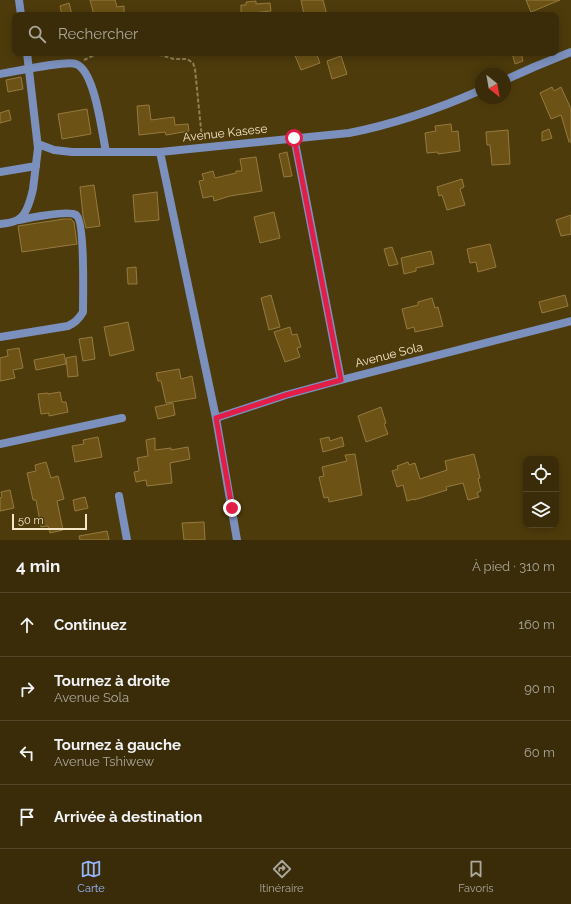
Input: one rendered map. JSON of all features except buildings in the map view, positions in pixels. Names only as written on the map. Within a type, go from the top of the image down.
[{"type":"street","points":[[19,0],[21,12]]},
{"type":"street","points":[[511,77],[571,52]]},
{"type":"street","points":[[19,220],[31,196],[38,155],[28,56]]},
{"type":"street","points":[[0,74],[62,64],[76,64],[86,74],[93,90],[106,152]]},
{"type":"street","name":"Avenue Kasese","points":[[38,144],[54,150],[66,152],[160,152],[349,133],[370,129],[429,112],[475,93]]},
{"type":"street","points":[[294,138],[341,380]]},
{"type":"street","points":[[160,152],[216,418],[237,540]]},
{"type":"street","points":[[0,172],[36,166]]},
{"type":"street","points":[[0,224],[49,215],[70,213],[76,214],[79,217],[82,234],[83,312],[79,319],[68,326],[0,337]]},
{"type":"street","name":"Avenue Sola","points":[[216,418],[286,395],[571,321]]},
{"type":"street","points":[[0,444],[122,418]]},
{"type":"street","points":[[119,496],[127,540]]},
{"type":"path","points":[[76,64],[93,56]]},
{"type":"path","points":[[164,56],[174,59],[187,58],[195,69],[202,147]]},
{"type":"route","points":[[232,508],[216,418],[286,395],[341,380],[294,138]]}]
